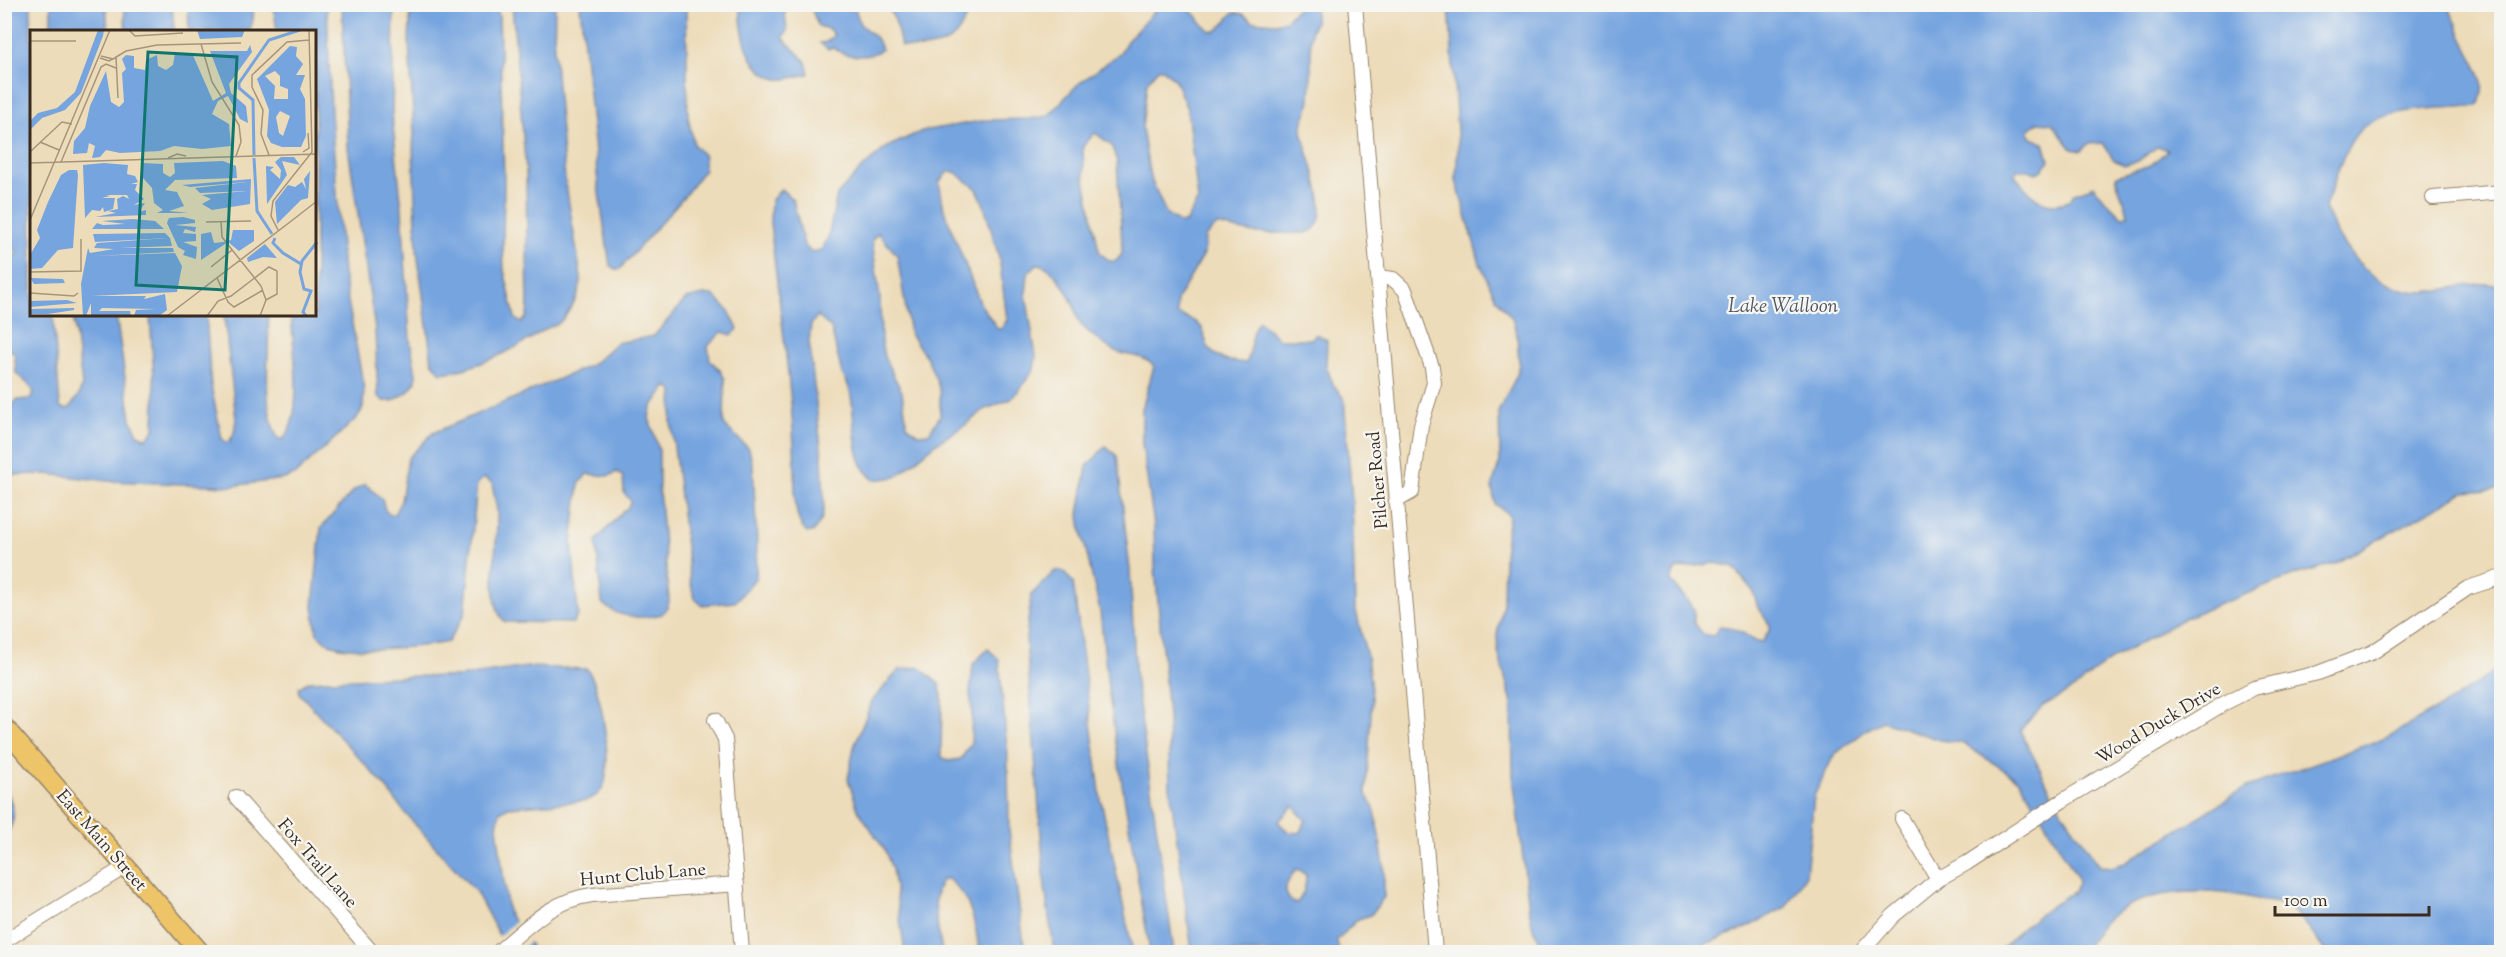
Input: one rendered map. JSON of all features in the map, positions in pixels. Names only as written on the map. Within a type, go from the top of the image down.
[{"type":"main road","name":"East Main Street","points":[[4,727],[196,948]]},
{"type":"street","name":"Pilcher Road","points":[[1355,4],[1435,952]]},
{"type":"street","points":[[2433,198],[2502,192]]},
{"type":"street","points":[[1378,277],[1393,279],[1405,290],[1432,367],[1434,383],[1421,425],[1412,492],[1396,501]]},
{"type":"street","name":"Wood Duck Drive","points":[[1861,952],[1893,916],[1938,879],[2223,704],[2254,688],[2318,673],[2373,652],[2468,588],[2502,577]]},
{"type":"street","points":[[715,720],[725,739],[742,952]]},
{"type":"street","name":"Fox Trail Lane","points":[[236,797],[372,952]]},
{"type":"street","points":[[1902,819],[1938,879]]},
{"type":"street","points":[[4,941],[125,867]]},
{"type":"street","name":"Hunt Club Lane","points":[[498,952],[555,906],[580,896],[737,884]]},
{"type":"water","points":[[5,4],[31,5],[30,316],[53,316],[60,406],[64,409],[70,408],[79,395],[82,385],[73,316],[116,316],[131,419],[138,434],[146,439],[154,430],[155,395],[150,316],[206,316],[211,386],[222,439],[229,442],[234,433],[236,419],[224,316],[268,316],[267,392],[272,422],[277,437],[282,440],[289,430],[295,400],[296,381],[291,316],[316,316],[316,30],[277,30],[273,5],[327,5],[331,113],[343,274],[364,389],[363,408],[357,418],[296,474],[284,479],[231,486],[110,481],[47,474],[5,475],[5,413],[17,400],[30,399],[34,393],[16,373],[15,355],[9,348],[5,350],[5,305],[11,299],[5,289],[5,263],[13,259],[17,252],[5,241]]},
{"type":"water","points":[[51,5],[106,5],[108,30],[51,30]]},
{"type":"water","points":[[124,5],[172,5],[174,30],[126,30]]},
{"type":"water","points":[[188,5],[253,5],[249,30],[189,30]]},
{"type":"water","points":[[342,5],[394,5],[392,116],[402,209],[410,340],[416,381],[408,392],[393,401],[384,401],[378,396],[375,329],[348,147]]},
{"type":"water","points":[[411,5],[495,5],[499,15],[504,178],[504,270],[515,318],[521,323],[526,318],[528,310],[526,172],[512,5],[555,5],[554,50],[565,179],[581,277],[575,301],[558,324],[495,358],[467,368],[441,373],[432,362],[417,251],[409,41]]},
{"type":"water","points":[[580,5],[686,5],[688,117],[694,145],[704,156],[704,170],[686,194],[620,269],[615,269],[610,265],[599,193]]},
{"type":"water","points":[[740,5],[784,5],[787,31],[783,38],[806,62],[809,74],[777,79],[758,68],[747,48]]},
{"type":"water","points":[[810,5],[854,5],[860,24],[876,38],[882,49],[864,56],[857,56],[843,53],[833,47],[828,49],[820,43],[827,42],[834,35],[829,29],[818,26]]},
{"type":"water","points":[[886,5],[993,5],[968,16],[957,34],[950,40],[930,47],[914,48],[901,46],[895,20]]},
{"type":"water","points":[[1183,5],[1210,31],[1217,31],[1234,12],[1243,14],[1253,21],[1275,23],[1285,21],[1300,5],[1315,5],[1315,22],[1311,31],[1310,96],[1302,127],[1320,201],[1320,215],[1316,226],[1306,233],[1253,233],[1217,225],[1205,237],[1204,254],[1177,300],[1177,314],[1196,322],[1202,328],[1208,348],[1224,360],[1246,363],[1253,331],[1259,321],[1279,339],[1311,339],[1319,335],[1327,340],[1326,366],[1333,384],[1344,399],[1352,500],[1355,607],[1367,657],[1372,698],[1366,792],[1375,811],[1384,866],[1384,897],[1371,915],[1358,919],[1337,940],[1339,952],[1192,952],[1170,788],[1168,716],[1155,568],[1154,525],[1142,444],[1142,409],[1154,366],[1142,358],[1116,351],[1087,330],[1079,322],[1073,303],[1065,289],[1049,269],[1037,264],[1028,273],[1026,294],[1036,357],[1034,369],[1021,388],[1011,399],[984,410],[938,442],[896,477],[874,480],[865,470],[856,443],[851,397],[842,374],[831,328],[817,316],[811,325],[809,341],[822,456],[824,504],[822,519],[814,531],[807,533],[802,527],[797,511],[791,406],[770,223],[771,201],[781,189],[793,200],[804,245],[811,252],[821,250],[828,238],[837,195],[860,170],[887,147],[922,131],[987,120],[1030,119],[1048,116],[1077,85],[1120,53],[1127,41],[1159,6]],"holes":[[[1158,69],[1163,69],[1175,80],[1187,109],[1198,200],[1185,223],[1179,223],[1166,213],[1150,177],[1142,128],[1147,82]],[[1095,133],[1112,146],[1117,162],[1122,254],[1116,261],[1110,261],[1100,253],[1084,175],[1083,146]],[[948,172],[955,172],[977,189],[984,205],[999,257],[1007,320],[1001,329],[998,329],[981,305],[944,210],[939,182]],[[878,233],[897,255],[910,334],[927,358],[938,384],[940,416],[929,433],[918,434],[907,425],[902,392],[884,357],[881,340],[880,298],[872,240]],[[1293,806],[1306,821],[1299,833],[1289,832],[1279,821]],[[1297,869],[1306,875],[1304,890],[1297,903],[1293,903],[1287,895],[1286,886]]]},
{"type":"water","name":"Lake Walloon","points":[[1449,5],[2446,5],[2480,73],[2482,87],[2478,106],[2414,110],[2382,117],[2369,123],[2359,131],[2348,148],[2325,207],[2331,223],[2349,251],[2360,264],[2386,283],[2419,292],[2482,284],[2501,287],[2501,489],[2464,492],[2334,564],[2298,574],[2184,618],[2109,661],[2080,685],[2043,706],[2020,730],[2058,805],[2100,866],[2111,867],[2125,863],[2247,787],[2386,738],[2451,701],[2501,667],[2501,952],[2326,952],[2302,920],[2284,905],[2224,893],[2184,892],[2145,899],[2127,906],[2107,919],[2083,952],[1998,952],[2021,929],[2074,891],[2078,883],[2076,875],[2020,780],[1962,743],[1940,740],[1883,721],[1868,729],[1834,755],[1814,796],[1806,875],[1786,907],[1748,927],[1706,944],[1663,952],[1559,952],[1542,945],[1533,929],[1529,909],[1513,776],[1512,703],[1498,652],[1497,635],[1503,603],[1504,555],[1509,515],[1495,504],[1492,487],[1500,461],[1499,410],[1517,375],[1519,363],[1517,335],[1512,318],[1496,298],[1480,264],[1456,180],[1458,146]],"holes":[[[2038,122],[2052,123],[2072,149],[2081,151],[2088,144],[2103,143],[2114,160],[2124,165],[2138,161],[2158,146],[2168,150],[2151,165],[2116,176],[2128,215],[2121,216],[2097,192],[2095,186],[2074,193],[2070,201],[2052,204],[2032,195],[2015,176],[2017,170],[2036,173],[2043,170],[2049,160],[2044,143],[2032,138],[2028,131]],[[1715,563],[1733,567],[1753,591],[1758,608],[1770,625],[1762,642],[1757,642],[1740,631],[1720,626],[1713,636],[1703,634],[1694,623],[1694,609],[1671,581],[1675,569]]]},
{"type":"water","points":[[713,295],[729,311],[738,329],[732,335],[722,332],[708,346],[710,360],[725,379],[724,425],[749,449],[753,467],[757,544],[756,578],[735,602],[702,605],[694,598],[671,421],[673,391],[667,386],[651,408],[649,418],[659,450],[659,490],[669,600],[662,614],[647,617],[622,615],[602,603],[596,541],[626,510],[631,501],[624,493],[623,477],[617,472],[609,476],[587,474],[579,484],[572,543],[578,615],[573,623],[505,622],[499,613],[494,587],[497,508],[492,483],[484,478],[477,484],[465,614],[448,642],[368,649],[338,646],[328,643],[317,634],[313,606],[321,528],[353,491],[365,484],[382,499],[385,510],[390,515],[394,514],[401,501],[408,458],[433,433],[593,364],[616,343],[654,336],[686,299]]},
{"type":"water","points":[[1106,446],[1117,456],[1130,570],[1136,683],[1174,952],[1150,952],[1121,778],[1100,611],[1080,524],[1079,514],[1087,466]]},
{"type":"water","points":[[1055,571],[1062,571],[1073,582],[1101,800],[1133,952],[1054,952],[1045,888],[1026,639],[1031,595]]},
{"type":"water","points":[[988,649],[999,659],[1008,760],[1009,830],[1025,952],[979,952],[974,921],[967,903],[956,886],[948,879],[943,879],[935,904],[942,952],[905,952],[892,869],[885,850],[858,810],[848,779],[854,747],[872,701],[899,670],[919,667],[939,684],[942,695],[941,756],[948,761],[961,759],[971,743],[970,693],[973,664]]},
{"type":"water","points":[[527,667],[587,669],[597,692],[601,709],[607,762],[603,787],[591,799],[508,807],[500,812],[497,826],[508,913],[531,946],[531,952],[511,952],[500,937],[476,892],[405,813],[385,786],[299,693],[299,687],[310,681],[417,676],[457,677]]},
{"type":"water","points":[[5,787],[11,801],[13,819],[5,837]]},
{"type":"pier","points":[[516,921],[531,941],[517,952],[508,952],[497,938]]}]
